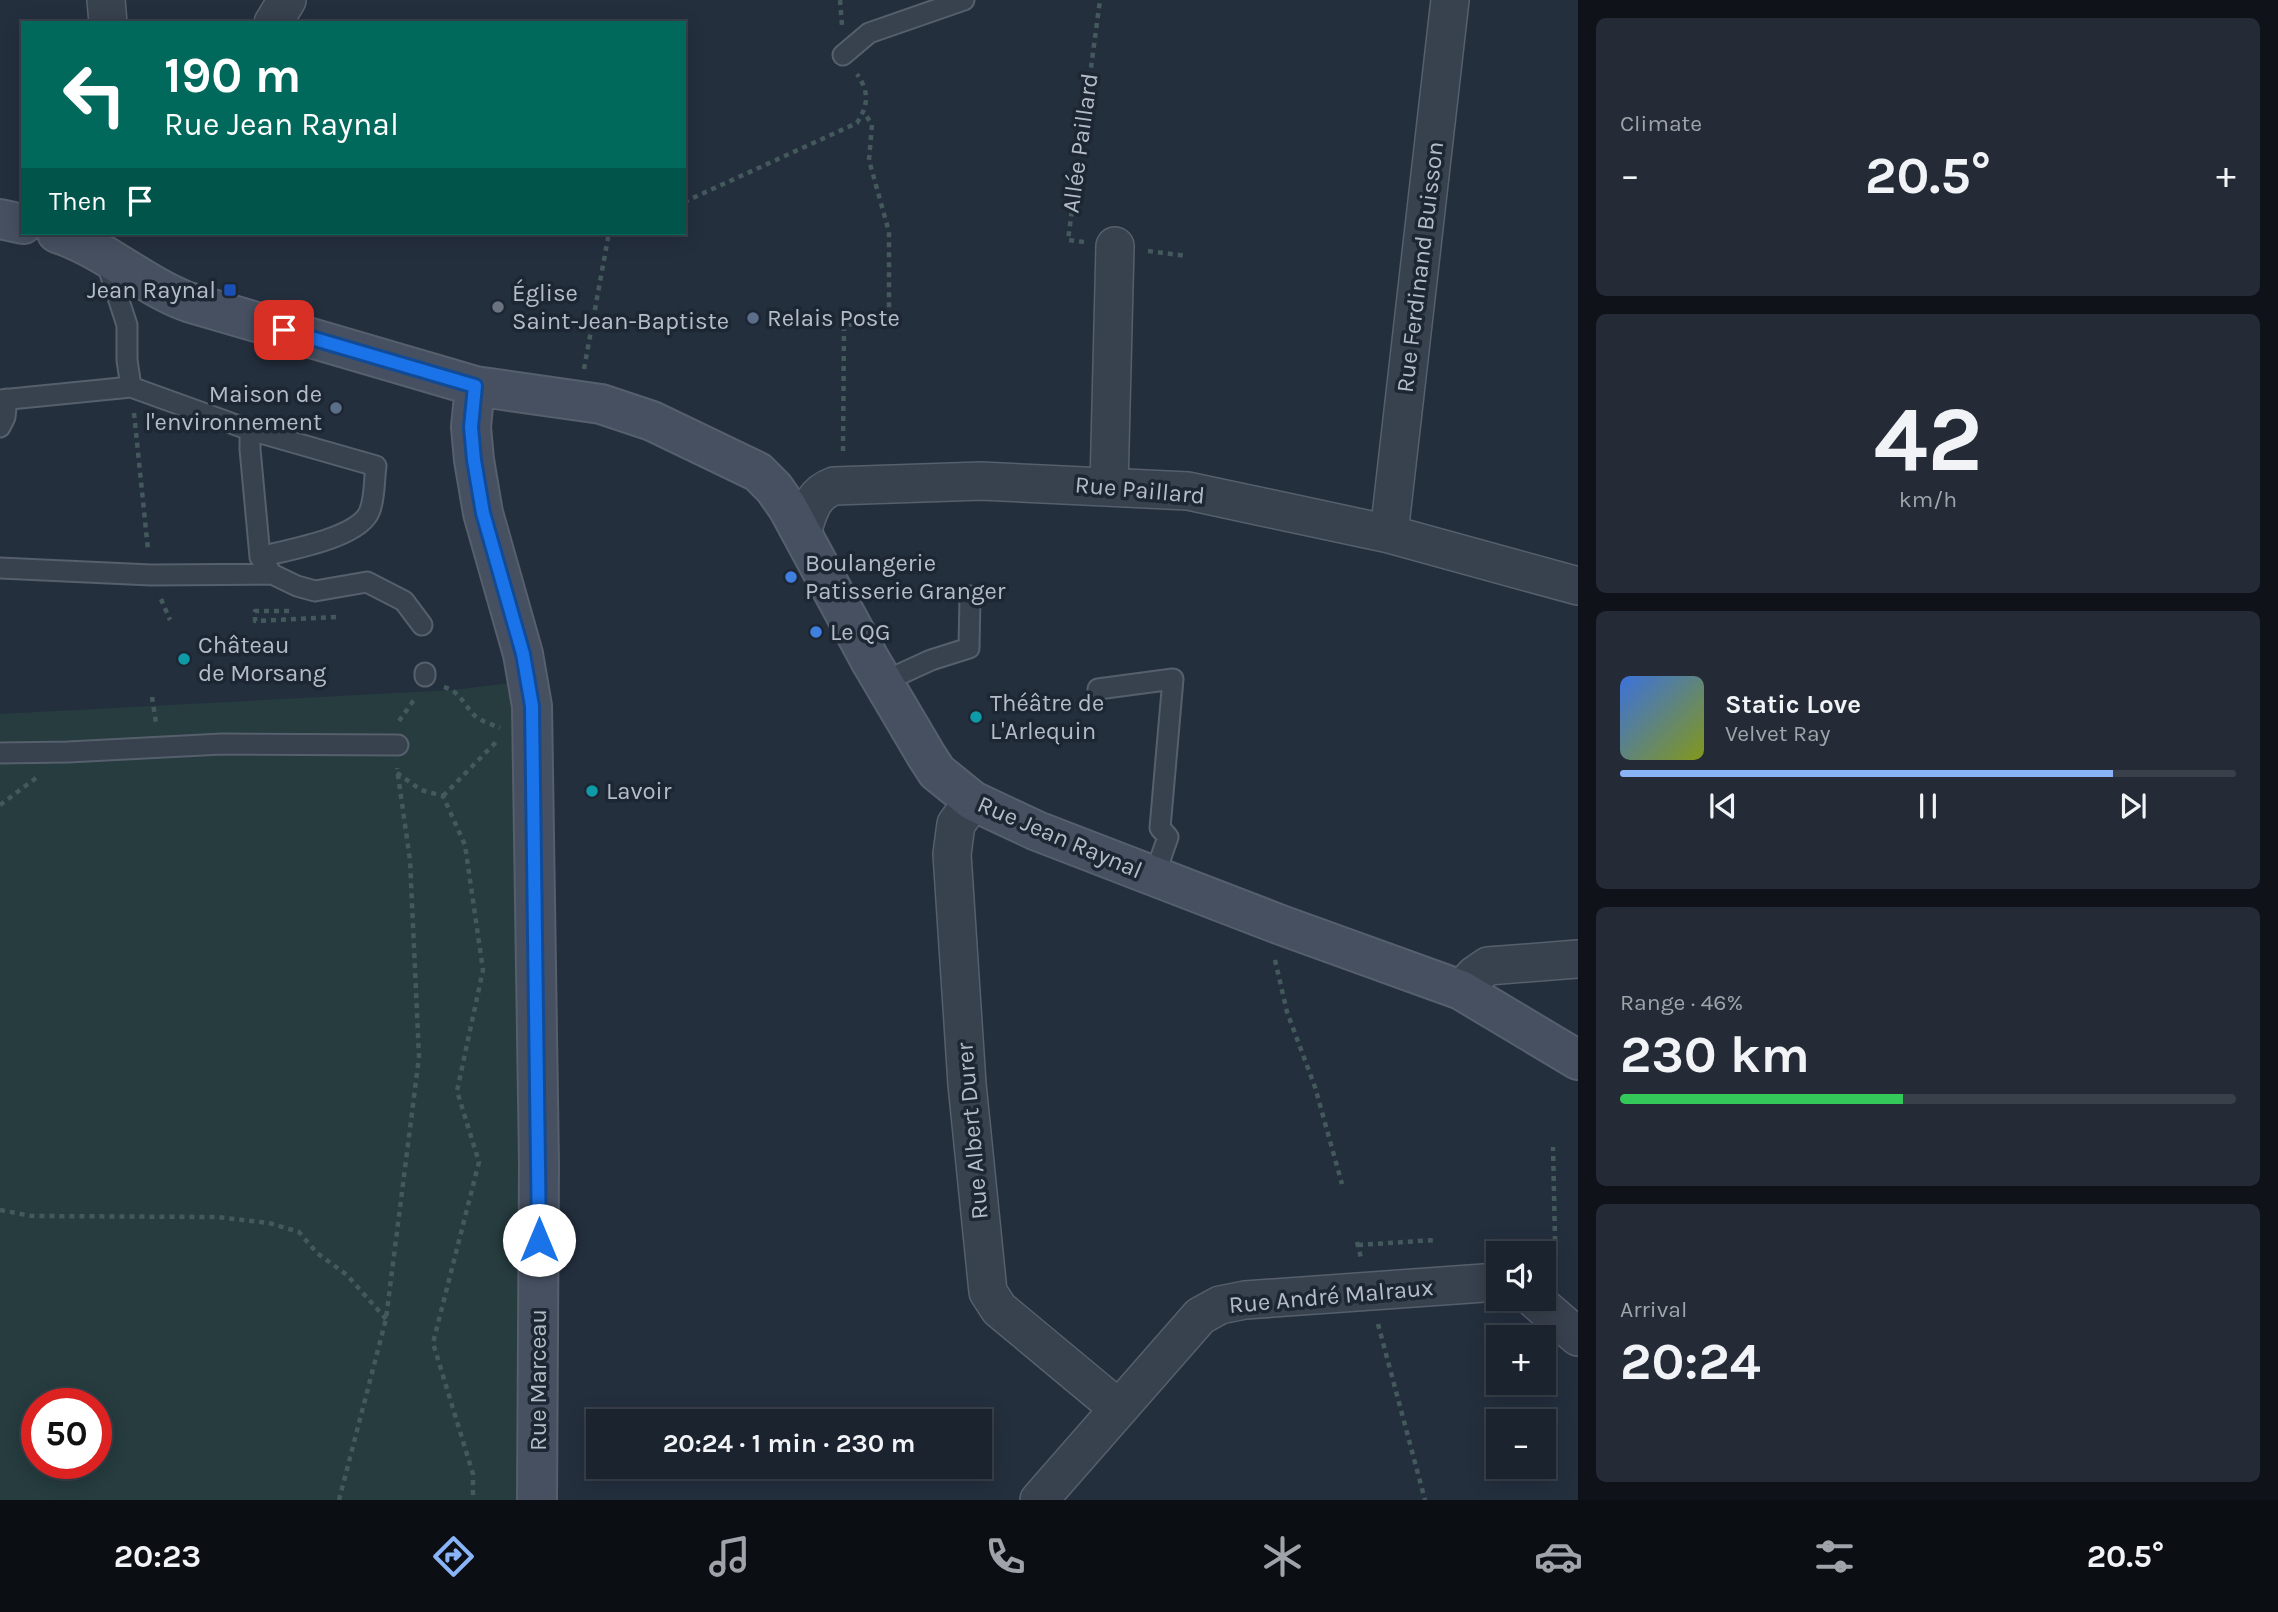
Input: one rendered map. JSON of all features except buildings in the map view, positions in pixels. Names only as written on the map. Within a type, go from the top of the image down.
[{"type":"main road","points":[[0,219],[21,224]]},
{"type":"main road","name":"Rue Jean Raynal","points":[[67,235],[106,243],[149,284],[188,302],[475,386],[601,404],[652,421],[758,472],[774,488],[802,532],[883,682],[937,772],[973,802],[1003,817],[1154,877],[1461,990],[1578,1060]]},
{"type":"main road","name":"Rue Marceau","points":[[475,386],[471,427],[483,513],[523,654],[532,706],[523,730],[539,1164],[537,1500]]},
{"type":"street","points":[[106,0],[108,21]]},
{"type":"street","points":[[274,21],[287,0]]},
{"type":"street","name":"Rue Ferdinand Buisson","points":[[1390,534],[1450,0]]},
{"type":"street","points":[[1109,486],[1115,246]]},
{"type":"street","name":"Rue Paillard","points":[[802,532],[810,506],[822,491],[834,486],[981,481],[1188,491],[1390,534],[1578,586]]},
{"type":"street","name":"Rue Albert Durer","points":[[973,802],[956,824],[952,854],[967,1084],[988,1292],[999,1309],[1118,1408]]},
{"type":"street","points":[[1461,990],[1488,966],[1578,959]]},
{"type":"street","name":"Rue André Malraux","points":[[1039,1500],[1200,1316],[1220,1305],[1245,1300],[1486,1283]]},
{"type":"street","points":[[1548,1311],[1578,1337]]},
{"type":"lane","points":[[843,55],[869,33],[964,0]]},
{"type":"lane","points":[[106,243],[127,325],[127,360],[131,387]]},
{"type":"lane","points":[[0,427],[5,417],[4,399],[131,387],[250,430],[376,466],[370,511],[362,523],[342,534],[260,557]]},
{"type":"lane","points":[[250,430],[260,557],[272,574]]},
{"type":"lane","points":[[0,569],[151,575],[272,574],[297,586],[316,591],[367,582],[404,601],[422,625]]},
{"type":"lane","points":[[883,682],[931,660],[969,648],[970,596]]},
{"type":"lane","points":[[1098,689],[1173,679],[1160,828],[1168,837],[1154,877]]},
{"type":"lane","points":[[0,753],[222,744],[398,745]]},
{"type":"path","points":[[686,201],[856,123],[867,106],[864,84],[843,55],[840,0]]},
{"type":"path","name":"Allée Paillard","points":[[1100,0],[1068,240],[1187,256]]},
{"type":"path","points":[[843,451],[842,326],[889,316],[889,232],[869,160],[872,125],[864,112]]},
{"type":"path","points":[[586,358],[608,238],[614,235]]},
{"type":"path","points":[[131,387],[151,575]]},
{"type":"path","points":[[297,611],[255,611],[255,621],[336,617]]},
{"type":"path","points":[[311,611],[325,611]]},
{"type":"path","points":[[339,1500],[386,1319],[419,1057],[410,860],[397,773],[398,722],[425,678],[453,690],[466,701],[475,716],[523,730]]},
{"type":"path","points":[[443,796],[498,740],[523,730]]},
{"type":"path","points":[[397,773],[421,790],[443,796]]},
{"type":"path","points":[[443,796],[465,845],[483,970],[457,1091],[479,1161],[433,1343],[473,1474],[473,1500]]},
{"type":"path","points":[[1274,922],[1272,947],[1287,1012],[1315,1087],[1342,1184]]},
{"type":"path","points":[[1552,1147],[1555,1241]]},
{"type":"path","points":[[0,1210],[32,1216],[217,1217],[269,1223],[299,1233],[317,1253],[347,1275],[386,1319]]},
{"type":"path","points":[[1358,1245],[1434,1240]]},
{"type":"path","points":[[1369,1290],[1425,1500]]},
{"type":"green space","points":[[509,683],[520,801],[523,1500],[0,1500],[0,714],[453,690]]},
{"type":"place","name":"Jean Raynal","points":[[230,290]]},
{"type":"place","name":"Église Saint-Jean-Baptiste","points":[[498,307]]},
{"type":"place","name":"Relais Poste","points":[[753,318]]},
{"type":"place","name":"Maison de l'environnement","points":[[336,408]]},
{"type":"place","name":"Boulangerie Patisserie Granger","points":[[791,577]]},
{"type":"place","name":"Le QG","points":[[816,632]]},
{"type":"place","name":"Château de Morsang","points":[[184,659]]},
{"type":"place","name":"Théâtre de L'Arlequin","points":[[976,717]]},
{"type":"place","name":"Lavoir","points":[[592,791]]},
{"type":"route","points":[[284,330],[475,386],[471,427],[483,513],[523,654],[532,706],[539,1240]]}]
